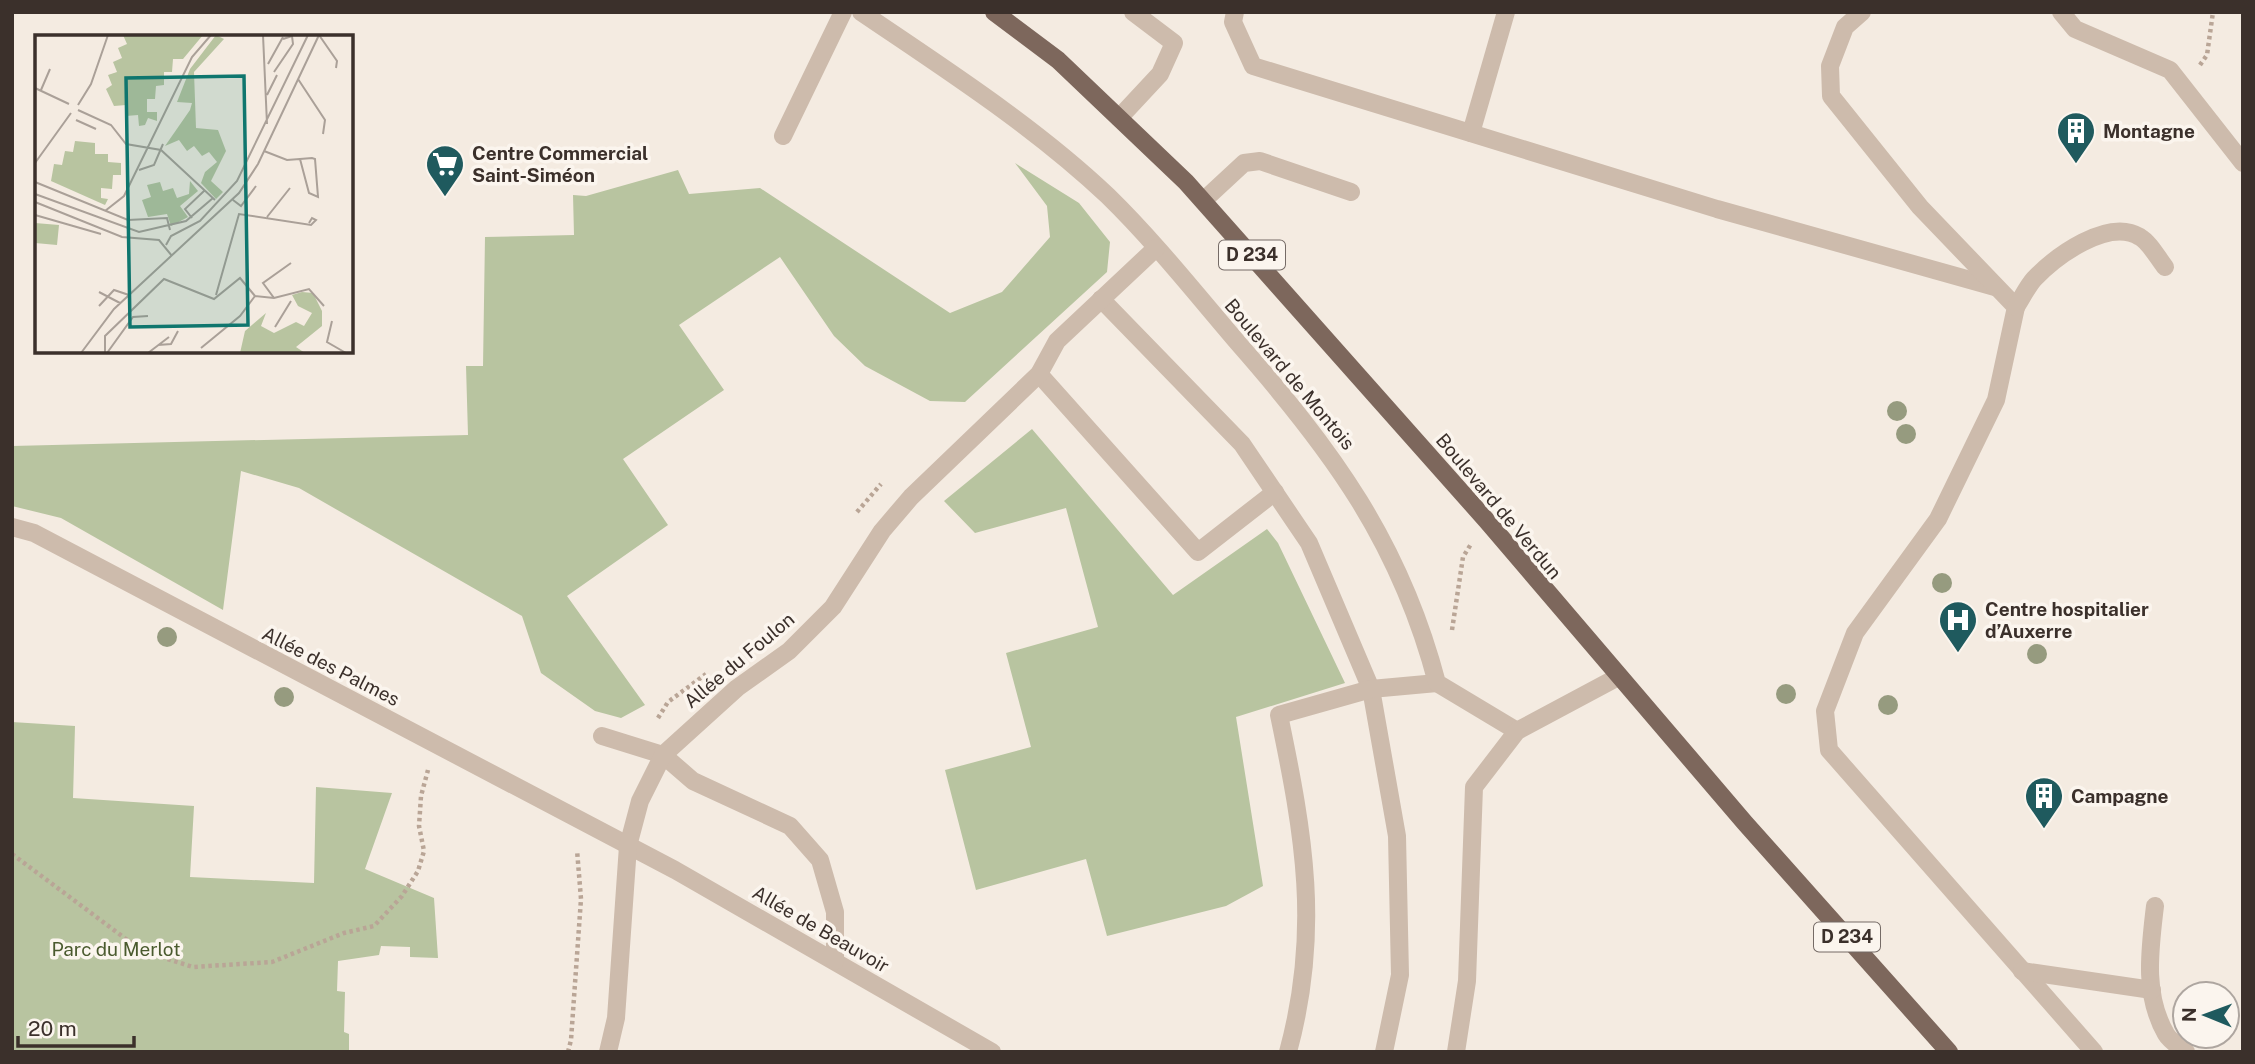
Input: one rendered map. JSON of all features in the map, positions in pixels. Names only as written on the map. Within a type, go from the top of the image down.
[{"type":"main road","name":"Boulevard de Verdun","points":[[994,12],[1058,60],[1203,201],[1487,521],[1618,677],[1949,1052]]},
{"type":"street","points":[[783,136],[843,12]]},
{"type":"street","name":"Boulevard de Montois","points":[[861,12],[953,74],[1037,137],[1107,196],[1156,248],[1303,417],[1348,479],[1389,551],[1430,655],[1437,683]]},
{"type":"street","points":[[1119,118],[1160,74],[1174,43],[1133,12]]},
{"type":"street","points":[[1235,12],[1233,22],[1253,65],[1717,209],[1995,287]]},
{"type":"street","points":[[1471,133],[1506,12]]},
{"type":"street","points":[[1862,12],[1845,27],[1830,66],[1831,96],[1920,207],[2016,307]]},
{"type":"street","points":[[2061,12],[2075,29],[2170,70],[2243,163]]},
{"type":"street","points":[[1203,201],[1244,163],[1260,161],[1351,192]]},
{"type":"street","points":[[2094,1052],[1829,750],[1825,710],[1855,633],[1938,519],[1996,400],[2016,307],[2034,280],[2071,248],[2093,237],[2125,233],[2141,237],[2165,267]]},
{"type":"street","name":"Allée du Foulon","points":[[608,1052],[616,1018],[628,846],[640,801],[663,755],[737,688],[789,651],[833,607],[882,531],[911,497],[1039,374],[1057,341],[1156,248]]},
{"type":"street","points":[[1101,299],[1242,444],[1309,543],[1371,689],[1397,836],[1400,975],[1384,1052]]},
{"type":"street","points":[[1039,374],[1198,552],[1275,492]]},
{"type":"street","name":"Allée des Palmes","points":[[12,527],[34,533],[628,846]]},
{"type":"street","points":[[1456,1052],[1467,981],[1474,787],[1517,731],[1618,677]]},
{"type":"street","points":[[1288,1052],[1297,1019],[1305,962],[1308,901],[1301,821],[1279,715],[1371,689],[1437,683],[1517,731]]},
{"type":"street","points":[[602,736],[663,755],[693,781],[790,826],[820,860],[835,912],[835,961]]},
{"type":"street","name":"Allée de Beauvoir","points":[[628,846],[992,1052]]},
{"type":"street","points":[[2155,906],[2148,966],[2152,990],[2166,1035],[2186,1052]]},
{"type":"street","points":[[2022,971],[2152,990]]},
{"type":"path","points":[[2184,87],[2207,55],[2213,12]]},
{"type":"path","points":[[850,524],[864,501],[890,475]]},
{"type":"path","points":[[1430,655],[1451,641],[1463,557],[1487,521]]},
{"type":"path","points":[[638,747],[668,702],[715,667]]},
{"type":"path","points":[[12,854],[142,951],[193,967],[272,962],[344,933],[374,926],[402,896],[418,871],[424,851],[419,826],[421,796],[435,744]]},
{"type":"path","points":[[568,1052],[572,1040],[581,899],[575,818]]},
{"type":"green space","points":[[1015,163],[1079,203],[1110,242],[1107,272],[965,402],[930,401],[865,366],[834,336],[780,257],[679,325],[724,390],[623,459],[668,525],[567,596],[645,705],[621,718],[595,711],[541,673],[522,616],[299,488],[241,471],[223,610],[61,518],[12,506],[12,446],[468,435],[466,366],[483,366],[485,237],[574,235],[573,195],[586,196],[678,170],[689,194],[760,188],[950,313],[1002,292],[1050,237],[1047,206]]},
{"type":"green space","points":[[1032,429],[1173,595],[1267,529],[1278,543],[1345,683],[1236,717],[1263,886],[1226,906],[1107,936],[1086,859],[976,890],[945,770],[1031,747],[1006,653],[1098,627],[1066,508],[975,533],[944,501]]},
{"type":"green space","name":"Parc du Merlot","points":[[12,722],[75,726],[73,798],[194,806],[190,877],[314,883],[316,787],[392,793],[365,869],[434,898],[438,958],[410,957],[410,947],[381,946],[379,955],[338,961],[337,991],[345,992],[344,1032],[349,1034],[349,1052],[12,1052]]},
{"type":"place","name":"Montagne","points":[[2076,165]]},
{"type":"place","name":"Centre Commercial Saint-Siméon","points":[[445,198]]},
{"type":"place","name":"Centre hospitalier d’Auxerre","points":[[1958,654]]},
{"type":"place","name":"Campagne","points":[[2044,830]]}]
